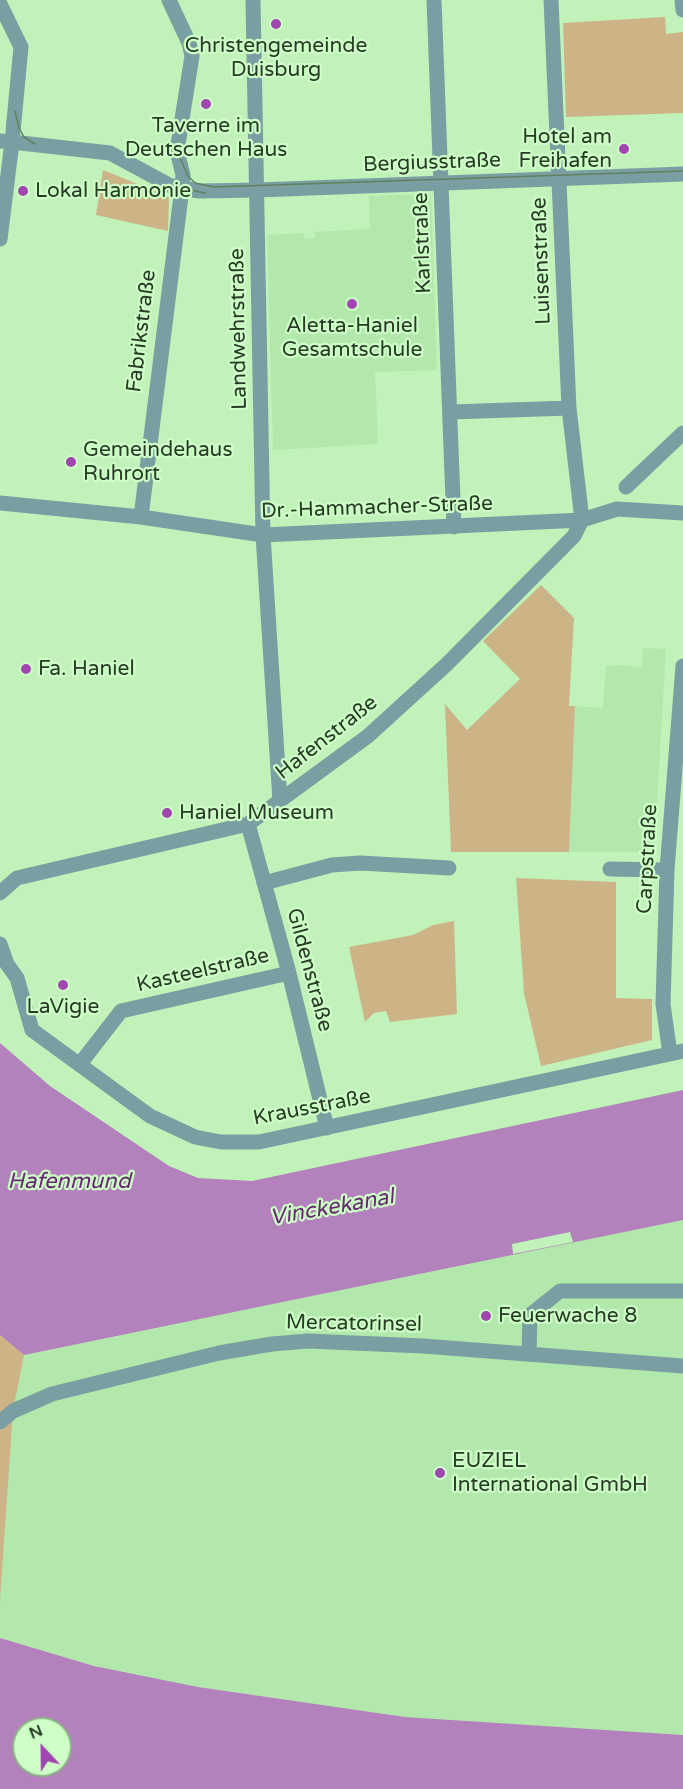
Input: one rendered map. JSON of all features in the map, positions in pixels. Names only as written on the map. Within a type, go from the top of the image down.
[{"type":"street","name":"Fabrikstraße","points":[[141,517],[182,188],[183,176],[178,156],[192,56],[189,42],[169,0]]},
{"type":"street","name":"Landwehrstraße","points":[[253,0],[263,535],[280,801]]},
{"type":"street","name":"Karlstraße","points":[[434,0],[454,527]]},
{"type":"street","name":"Luisenstraße","points":[[551,0],[569,408],[582,520]]},
{"type":"street","points":[[682,0],[683,10]]},
{"type":"street","points":[[0,4],[19,37],[21,47],[15,111],[6,141],[0,239]]},
{"type":"street","name":"Bergiusstraße","points":[[6,141],[110,153],[171,186],[199,191],[683,174]]},
{"type":"street","points":[[150,174],[166,170],[178,156]]},
{"type":"street","points":[[451,412],[569,408]]},
{"type":"street","points":[[626,487],[683,432]]},
{"type":"street","name":"Dr.-Hammacher-Straße","points":[[0,503],[141,517],[263,535],[582,520],[617,509],[683,513]]},
{"type":"street","name":"Hafenstraße","points":[[0,893],[16,879],[248,824],[368,736],[447,664],[574,536],[582,520]]},
{"type":"street","name":"Carpstraße","points":[[677,1052],[663,1004],[667,870],[683,666]]},
{"type":"street","name":"Gildenstraße","points":[[248,824],[289,973],[327,1128]]},
{"type":"street","points":[[264,883],[332,865],[449,868]]},
{"type":"street","points":[[610,868],[667,870]]},
{"type":"street","name":"Krausstraße","points":[[0,944],[7,964],[17,978],[32,1030],[150,1116],[195,1137],[221,1142],[260,1142],[677,1052]]},
{"type":"street","name":"Kasteelstraße","points":[[80,1064],[121,1011],[289,973]]},
{"type":"street","points":[[529,1354],[530,1315],[560,1292],[683,1291]]},
{"type":"street","name":"Mercatorinsel","points":[[0,1422],[13,1411],[52,1394],[219,1353],[272,1344],[364,1343],[683,1366]]},
{"type":"shaded area","points":[[665,17],[666,34],[683,32],[683,113],[566,117],[563,23]]},
{"type":"shaded area","points":[[103,170],[169,197],[168,231],[96,215]]},
{"type":"shaded area","name":"Aletta-Haniel Gesamtschule","points":[[431,194],[437,370],[375,372],[378,444],[273,450],[267,235],[304,233],[304,239],[315,238],[315,232],[370,229],[369,196]]},
{"type":"shaded area","points":[[541,585],[574,618],[569,706],[575,706],[569,852],[451,852],[445,704],[467,730],[520,679],[483,641]]},
{"type":"shaded area","points":[[643,648],[666,649],[654,852],[569,852],[575,706],[603,708],[606,666],[624,665],[642,668]]},
{"type":"shaded area","points":[[516,878],[616,882],[616,998],[652,999],[652,1040],[541,1066],[524,993]]},
{"type":"shaded area","points":[[454,921],[457,1014],[390,1022],[386,1011],[374,1013],[365,1022],[349,947],[413,935],[433,925]]},
{"type":"shaded area","points":[[683,1220],[683,1735],[405,1717],[198,1687],[94,1666],[0,1638],[0,1601],[13,1411],[24,1355]]},
{"type":"shaded area","points":[[0,1335],[24,1355],[13,1411],[0,1601]]},
{"type":"water","points":[[0,1043],[50,1086],[169,1166],[198,1178],[252,1181],[683,1090],[683,1220],[24,1355],[0,1335]]},
{"type":"water","points":[[0,1638],[94,1666],[198,1687],[405,1717],[683,1735],[683,1789],[0,1789]]},
{"type":"pier","points":[[570,1232],[573,1242],[513,1254],[512,1244]]},
{"type":"tram line","points":[[15,111],[24,137],[35,144]]},
{"type":"tram line","points":[[177,151],[188,176],[195,183],[214,187],[683,171]]},
{"type":"tram line","points":[[182,188],[205,193]]},
{"type":"place","name":"Christengemeinde Duisburg","points":[[276,24]]},
{"type":"place","name":"Taverne im Deutschen Haus","points":[[206,104]]},
{"type":"place","name":"Hotel am Freihafen","points":[[624,149]]},
{"type":"place","name":"Lokal Harmonie","points":[[23,191]]},
{"type":"place","name":"Aletta-Haniel Gesamtschule","points":[[352,304]]},
{"type":"place","name":"Gemeindehaus Ruhrort","points":[[71,462]]},
{"type":"place","name":"Fa. Haniel","points":[[26,669]]},
{"type":"place","name":"Haniel Museum","points":[[167,813]]},
{"type":"place","name":"LaVigie","points":[[63,985]]},
{"type":"place","name":"Feuerwache 8","points":[[486,1316]]},
{"type":"place","name":"EUZIEL International GmbH","points":[[440,1473]]},
{"type":"water label","name":"Hafenmund","points":[[69,1182]]},
{"type":"water label","name":"Vinckekanal","points":[[332,1208]]}]
